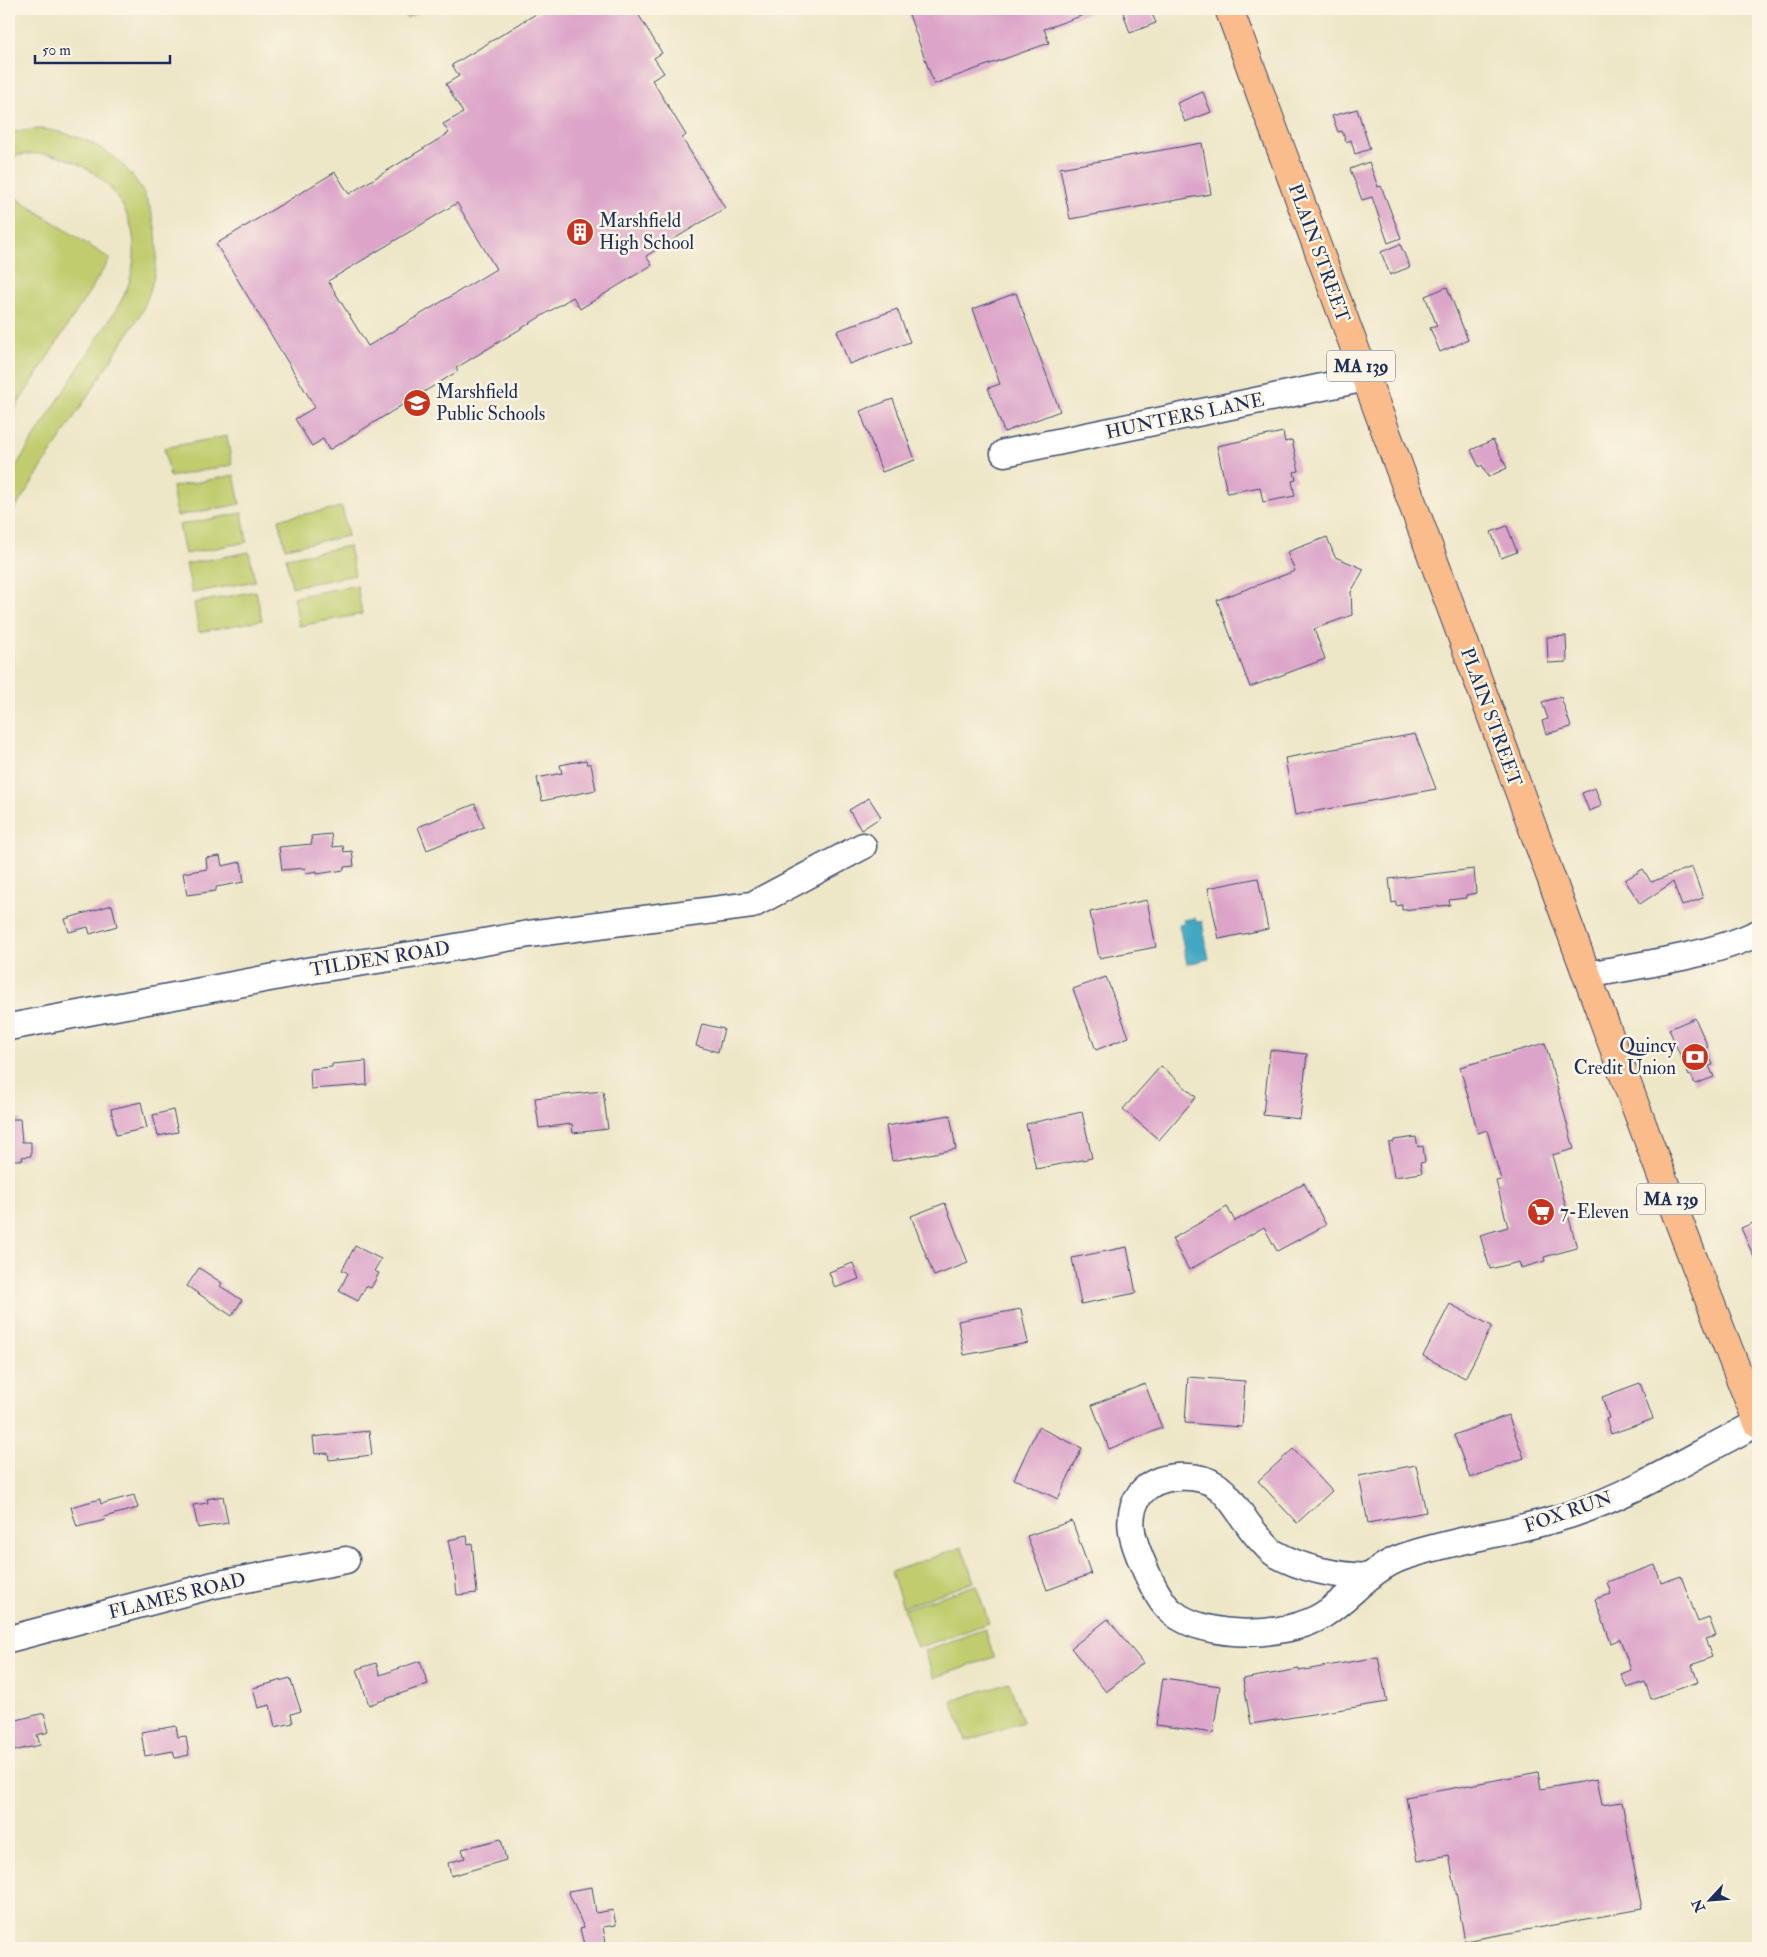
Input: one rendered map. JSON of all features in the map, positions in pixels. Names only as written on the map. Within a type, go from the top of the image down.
[{"type":"main road","name":"PLAIN STREET","points":[[1229,9],[1309,230],[1366,378],[1707,1296],[1758,1423]]},
{"type":"street","name":"HUNTERS LANE","points":[[1004,453],[1366,378]]},
{"type":"street","name":"TILDEN ROAD","points":[[9,1027],[312,970],[529,934],[752,905],[863,846]]},
{"type":"street","points":[[1587,975],[1675,958],[1739,942],[1758,933]]},
{"type":"street","name":"FOX RUN","points":[[1369,1577],[1352,1576],[1298,1564],[1272,1551],[1254,1532],[1222,1489],[1204,1479],[1179,1477],[1156,1482],[1147,1487],[1139,1496],[1130,1518],[1131,1533],[1151,1580],[1160,1598],[1173,1612],[1192,1624],[1215,1630],[1267,1632],[1296,1626],[1322,1615],[1386,1564],[1411,1554],[1503,1533],[1578,1512],[1646,1482],[1758,1423]]},
{"type":"street","name":"FLAMES ROAD","points":[[9,1639],[205,1588],[346,1560]]},
{"type":"green space","points":[[402,9],[426,9],[406,18]]},
{"type":"green space","points":[[41,129],[75,136],[104,150],[127,170],[144,193],[154,221],[157,251],[152,283],[140,315],[9,518],[9,477],[120,303],[127,289],[134,260],[134,245],[130,223],[121,203],[108,186],[92,172],[73,161],[52,155],[31,154],[9,158],[9,132]]},
{"type":"green space","points":[[9,193],[110,259],[9,418]]},
{"type":"green space","points":[[227,436],[232,465],[170,477],[164,448]]},
{"type":"green space","points":[[234,475],[240,504],[177,516],[172,487]]},
{"type":"green space","points":[[342,507],[348,536],[285,548],[279,519]]},
{"type":"green space","points":[[242,513],[247,542],[185,554],[179,525]]},
{"type":"green space","points":[[349,546],[355,575],[292,587],[286,558]]},
{"type":"green space","points":[[249,552],[255,581],[192,593],[186,564]]},
{"type":"green space","points":[[357,585],[362,614],[299,626],[294,597]]},
{"type":"green space","points":[[256,591],[262,620],[199,632],[194,603]]},
{"type":"green space","points":[[962,1547],[974,1582],[903,1607],[891,1572]]},
{"type":"green space","points":[[976,1585],[989,1623],[917,1648],[904,1609]]},
{"type":"green space","points":[[985,1629],[994,1657],[934,1678],[924,1651]]},
{"type":"green space","points":[[1009,1682],[1023,1722],[966,1741],[952,1701]]},
{"type":"water","points":[[1195,918],[1196,922],[1202,921],[1209,959],[1187,964],[1179,925],[1184,924],[1183,920]]},
{"type":"building","name":"Marshfield High School","points":[[544,9],[635,9],[662,53],[654,58],[664,73],[652,80],[686,135],[682,138],[725,208],[646,256],[652,265],[580,309],[573,297],[456,368],[458,371],[329,450],[323,439],[312,446],[295,419],[315,407],[216,244],[335,172],[349,194],[449,133],[443,124],[463,113],[446,84],[459,76],[452,65]],"holes":[[[457,203],[496,269],[368,346],[328,281]]]},
{"type":"building","points":[[907,9],[1095,9],[1095,11],[1044,29],[1049,43],[934,84]]},
{"type":"building","points":[[1122,9],[1150,9],[1156,23],[1130,33]]},
{"type":"building","points":[[1203,92],[1211,112],[1185,122],[1177,103]]},
{"type":"building","points":[[1357,109],[1370,149],[1355,154],[1351,140],[1346,142],[1342,131],[1338,132],[1332,116]]},
{"type":"building","points":[[1202,143],[1211,194],[1070,219],[1060,168]]},
{"type":"building","points":[[1369,162],[1378,187],[1381,186],[1401,238],[1388,243],[1372,197],[1362,200],[1350,169]]},
{"type":"building","points":[[1400,244],[1410,267],[1390,275],[1381,252]]},
{"type":"building","points":[[1447,287],[1468,340],[1440,352],[1430,328],[1437,326],[1425,296]]},
{"type":"building","points":[[1016,293],[1060,411],[1004,432],[988,388],[1000,384],[973,309]]},
{"type":"building","points":[[897,309],[910,342],[849,364],[837,331]]},
{"type":"building","points":[[893,399],[915,460],[882,472],[860,411]]},
{"type":"building","points":[[1283,432],[1285,442],[1292,440],[1299,471],[1294,472],[1296,480],[1292,481],[1295,496],[1263,502],[1260,487],[1227,493],[1217,446]]},
{"type":"building","points":[[1493,440],[1507,468],[1488,477],[1482,465],[1479,467],[1471,450]]},
{"type":"building","points":[[1507,526],[1517,552],[1501,558],[1491,532]]},
{"type":"building","points":[[1327,537],[1335,557],[1364,569],[1351,592],[1352,615],[1314,629],[1325,659],[1250,687],[1217,600],[1295,571],[1287,552]]},
{"type":"building","points":[[1566,636],[1567,662],[1548,663],[1547,637]]},
{"type":"building","points":[[1561,697],[1571,727],[1546,734],[1542,721],[1548,719],[1542,702]]},
{"type":"building","points":[[1415,734],[1436,789],[1295,815],[1285,758]]},
{"type":"building","points":[[586,760],[587,764],[591,764],[596,790],[542,801],[537,778],[562,773],[560,765]]},
{"type":"building","points":[[1595,788],[1602,806],[1589,811],[1582,793]]},
{"type":"building","points":[[869,798],[881,817],[861,830],[849,810]]},
{"type":"building","points":[[475,804],[484,827],[427,850],[418,827]]},
{"type":"building","points":[[331,834],[333,847],[343,846],[344,852],[352,851],[354,866],[344,867],[344,870],[317,874],[317,871],[306,873],[305,868],[282,870],[279,847],[312,844],[311,836]]},
{"type":"building","points":[[220,856],[222,866],[241,862],[244,882],[216,887],[216,891],[187,895],[183,873],[207,869],[206,858]]},
{"type":"building","points":[[1692,867],[1703,898],[1682,906],[1673,882],[1640,904],[1625,880],[1643,869],[1651,882]]},
{"type":"building","points":[[1474,869],[1476,893],[1466,895],[1466,898],[1449,900],[1450,905],[1402,910],[1402,905],[1396,906],[1396,902],[1392,903],[1389,879]]},
{"type":"building","points":[[1258,878],[1268,929],[1219,939],[1208,888]]},
{"type":"building","points":[[1147,900],[1156,947],[1099,958],[1090,912]]},
{"type":"building","points":[[112,905],[117,926],[90,934],[88,927],[69,932],[65,919]]},
{"type":"building","points":[[1106,977],[1129,1037],[1096,1050],[1073,989]]},
{"type":"building","name":"Quincy Credit Union","points":[[1695,1018],[1708,1047],[1706,1048],[1713,1065],[1709,1066],[1714,1077],[1695,1084],[1691,1075],[1689,1076],[1669,1029]]},
{"type":"building","points":[[702,1024],[724,1029],[718,1052],[696,1046]]},
{"type":"building","points":[[1545,1043],[1574,1149],[1552,1155],[1577,1248],[1544,1257],[1545,1261],[1521,1268],[1519,1262],[1490,1269],[1480,1235],[1508,1227],[1496,1181],[1501,1180],[1487,1130],[1478,1133],[1460,1067]]},
{"type":"building","points":[[1270,1050],[1307,1054],[1300,1119],[1263,1115]]},
{"type":"building","points":[[366,1061],[367,1085],[311,1089],[310,1069],[332,1067],[332,1064]]},
{"type":"building","points":[[1161,1066],[1196,1097],[1159,1140],[1123,1109]]},
{"type":"building","points":[[603,1091],[608,1129],[573,1133],[572,1124],[539,1128],[535,1098]]},
{"type":"building","points":[[141,1102],[147,1128],[116,1135],[111,1109]]},
{"type":"building","points":[[173,1110],[178,1132],[158,1136],[153,1115]]},
{"type":"building","points":[[1082,1112],[1092,1158],[1036,1169],[1026,1124]]},
{"type":"building","points":[[950,1115],[956,1149],[892,1161],[886,1126]]},
{"type":"building","points":[[9,1119],[20,1119],[22,1142],[31,1142],[31,1156],[22,1157],[23,1160],[9,1160]]},
{"type":"building","points":[[1416,1137],[1418,1147],[1423,1146],[1425,1162],[1420,1163],[1422,1173],[1394,1177],[1389,1143],[1394,1142],[1394,1140]]},
{"type":"building","points":[[1304,1183],[1326,1225],[1277,1251],[1264,1227],[1189,1270],[1172,1239],[1227,1207],[1235,1221]]},
{"type":"building","points":[[945,1203],[968,1263],[934,1276],[911,1216]]},
{"type":"building","points":[[1758,1221],[1758,1266],[1741,1228]]},
{"type":"building","points":[[355,1246],[381,1259],[374,1271],[379,1273],[371,1288],[366,1286],[358,1301],[339,1291],[348,1273],[342,1270]]},
{"type":"building","points":[[1127,1247],[1136,1293],[1081,1304],[1072,1258]]},
{"type":"building","points":[[853,1263],[859,1279],[835,1288],[829,1272]]},
{"type":"building","points":[[199,1268],[222,1283],[220,1286],[242,1300],[232,1316],[187,1286]]},
{"type":"building","points":[[1450,1304],[1492,1326],[1465,1378],[1423,1356]]},
{"type":"building","points":[[1021,1309],[1028,1343],[964,1355],[958,1321]]},
{"type":"building","points":[[1188,1377],[1245,1381],[1242,1427],[1185,1423]]},
{"type":"building","points":[[1640,1383],[1653,1419],[1611,1434],[1606,1419],[1609,1418],[1602,1397]]},
{"type":"building","points":[[1145,1384],[1162,1428],[1109,1449],[1092,1405]]},
{"type":"building","points":[[1508,1415],[1524,1458],[1470,1478],[1454,1435]]},
{"type":"building","points":[[1038,1427],[1082,1448],[1058,1499],[1014,1479]]},
{"type":"building","points":[[369,1431],[372,1455],[329,1460],[328,1453],[315,1454],[313,1437]]},
{"type":"building","points":[[1293,1449],[1332,1491],[1297,1523],[1258,1481]]},
{"type":"building","points":[[1416,1465],[1426,1512],[1368,1523],[1359,1476]]},
{"type":"building","points":[[134,1495],[138,1508],[104,1517],[105,1520],[77,1527],[71,1507],[100,1499],[101,1504]]},
{"type":"building","points":[[223,1496],[228,1523],[198,1528],[193,1505],[208,1503],[207,1499]]},
{"type":"building","points":[[1072,1521],[1091,1574],[1047,1590],[1027,1536]]},
{"type":"building","points":[[467,1536],[468,1544],[472,1543],[477,1593],[457,1595],[454,1565],[448,1540]]},
{"type":"building","points":[[1655,1565],[1661,1583],[1681,1576],[1698,1622],[1709,1618],[1716,1636],[1705,1639],[1712,1657],[1692,1665],[1698,1682],[1651,1699],[1645,1682],[1627,1688],[1621,1674],[1631,1670],[1620,1639],[1611,1643],[1595,1599],[1611,1594],[1607,1582]]},
{"type":"building","points":[[1108,1619],[1143,1663],[1106,1692],[1071,1648]]},
{"type":"building","points":[[1378,1657],[1387,1702],[1251,1724],[1243,1679]]},
{"type":"building","points":[[420,1661],[428,1684],[369,1705],[357,1669],[376,1663],[380,1675]]},
{"type":"building","points":[[290,1678],[301,1711],[291,1714],[293,1723],[275,1727],[270,1705],[258,1708],[253,1688]]},
{"type":"building","points":[[1163,1678],[1220,1686],[1213,1733],[1156,1725]]},
{"type":"building","points":[[44,1713],[49,1732],[37,1735],[40,1745],[9,1752],[9,1722]]},
{"type":"building","points":[[176,1726],[178,1737],[186,1736],[189,1755],[175,1758],[173,1751],[145,1756],[141,1732]]},
{"type":"building","points":[[1538,1772],[1541,1789],[1597,1779],[1602,1805],[1622,1802],[1642,1909],[1465,1941],[1449,1855],[1418,1861],[1406,1797]]},
{"type":"building","points":[[501,1839],[506,1860],[451,1876],[448,1863],[465,1858],[462,1849]]},
{"type":"building","points":[[592,1887],[596,1913],[613,1910],[616,1925],[603,1927],[607,1948],[585,1948],[580,1929],[584,1928],[568,1891]]},
{"type":"place","name":"Marshfield High School","points":[[580,232]]},
{"type":"place","name":"Marshfield Public Schools","points":[[417,403]]},
{"type":"place","name":"Quincy Credit Union","points":[[1695,1057]]},
{"type":"place","name":"7-Eleven","points":[[1541,1212]]}]
